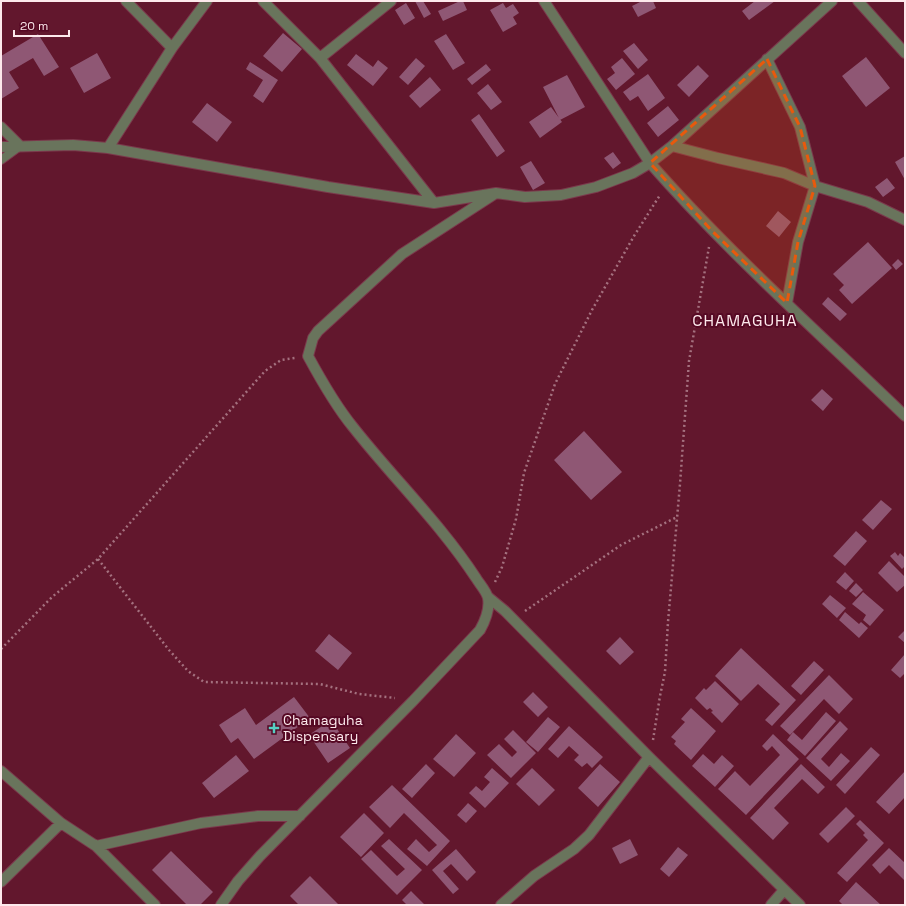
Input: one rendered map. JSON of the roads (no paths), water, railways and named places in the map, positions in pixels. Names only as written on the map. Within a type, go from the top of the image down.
[{"type":"street","points":[[126,1],[172,48]]},
{"type":"street","points":[[108,148],[172,48],[207,1]]},
{"type":"street","points":[[263,1],[320,58],[434,203]]},
{"type":"street","points":[[320,58],[391,1]]},
{"type":"street","points":[[544,1],[650,163],[712,231],[905,416]]},
{"type":"street","points":[[1,147],[73,145],[108,148],[328,187],[434,203],[496,193],[525,197],[561,195],[596,187],[633,173],[650,163],[672,146],[832,1]]},
{"type":"street","points":[[858,1],[905,53]]},
{"type":"street","points":[[767,59],[800,127],[815,186],[798,242],[787,303]]},
{"type":"street","points":[[1,127],[20,146]]},
{"type":"street","points":[[672,146],[784,173],[815,186],[868,202],[905,220]]},
{"type":"street","points":[[496,193],[402,254],[318,331],[312,338],[308,356],[330,396],[349,422],[465,561],[488,597],[505,611],[512,620],[649,757],[800,905]]},
{"type":"street","points":[[221,905],[238,881],[260,856],[413,701],[480,630],[485,622],[488,597]]},
{"type":"street","points":[[501,905],[534,876],[574,849],[589,834],[649,757]]},
{"type":"street","points":[[1,771],[61,823],[96,846],[155,905]]},
{"type":"street","points":[[96,846],[201,823],[258,816],[300,816]]},
{"type":"street","points":[[1,882],[61,823]]},
{"type":"street","points":[[771,905],[784,890]]},
{"type":"lane","points":[[1,160],[20,146]]},
{"type":"place","name":"Chamaguha Dispensary","points":[[274,728]]},
{"type":"district","name":"CHAMAGUHA","points":[[745,320]]}]
